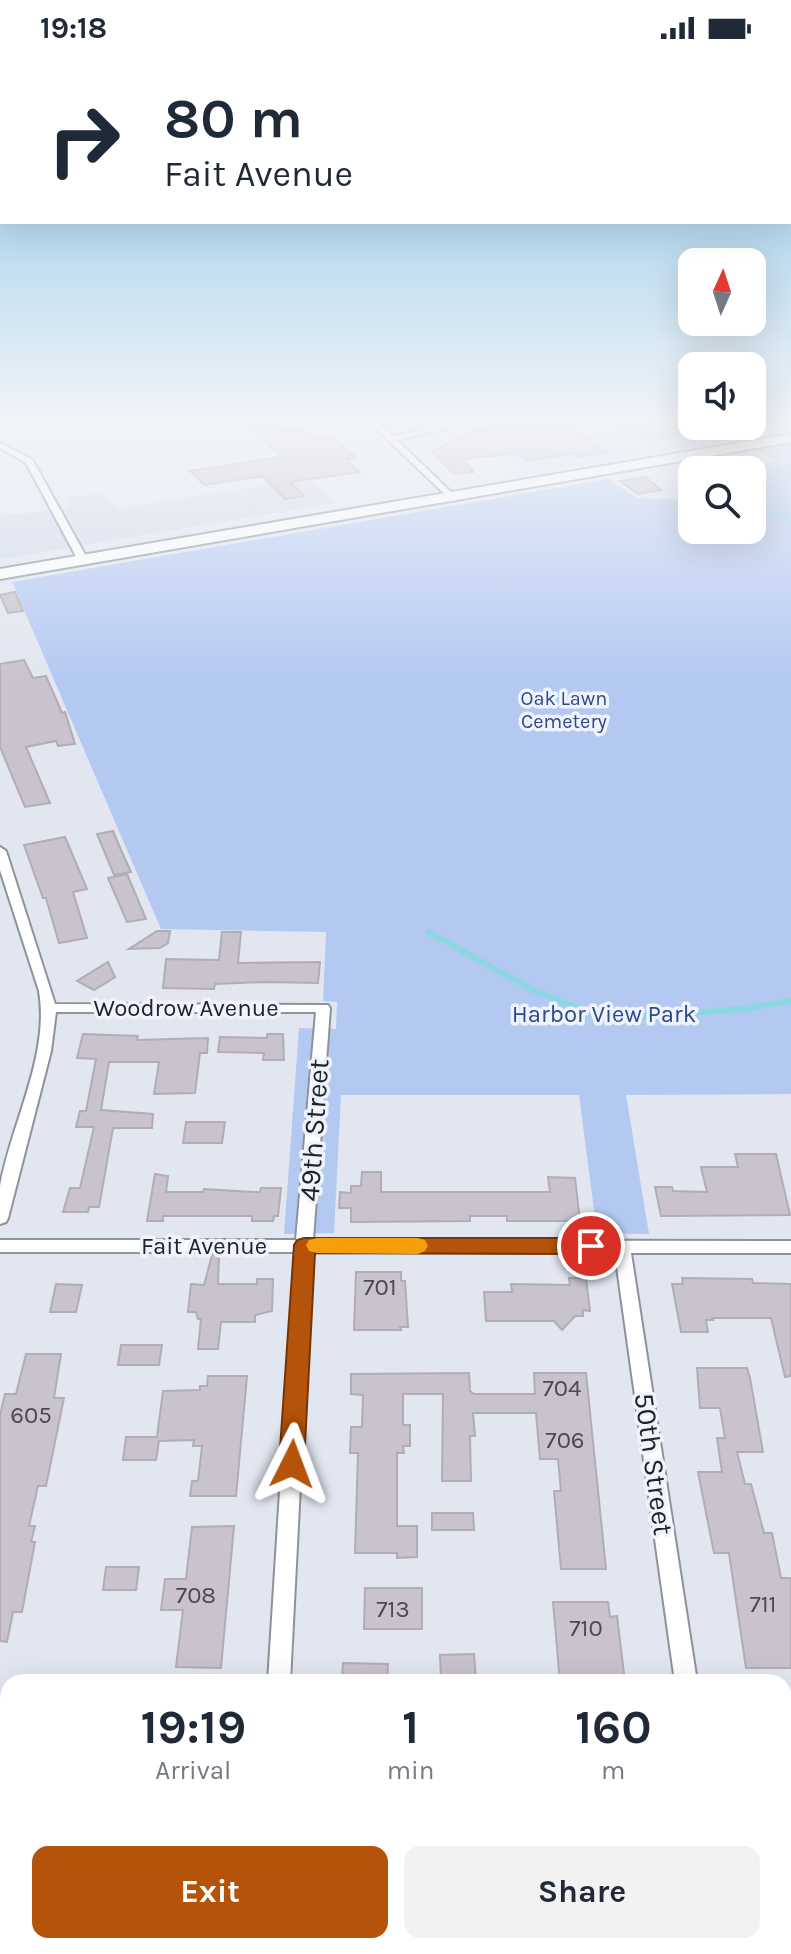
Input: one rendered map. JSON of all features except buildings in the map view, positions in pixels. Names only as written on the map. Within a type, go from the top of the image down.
[{"type":"main road","points":[[0,574],[80,556],[367,508]]},
{"type":"main road","points":[[0,565],[80,556]]},
{"type":"street","points":[[54,508],[80,556]]},
{"type":"street","points":[[0,851],[49,1008],[44,1051],[0,1218]]},
{"type":"street","name":"Woodrow Avenue","points":[[49,1008],[323,1008]]},
{"type":"street","name":"49th Street","points":[[279,1674],[304,1245],[323,1008]]},
{"type":"street","name":"Fait Avenue","points":[[0,1246],[791,1247]]},
{"type":"street","name":"50th Street","points":[[622,1246],[685,1674]]},
{"type":"shaded area","points":[[71,508],[309,508],[0,559],[0,516]]},
{"type":"green space","name":"Oak Lawn Cemetery","points":[[443,508],[678,508],[678,544],[766,544],[766,508],[791,508],[791,1094],[626,1095],[649,1234],[597,1233],[579,1095],[341,1095],[334,1233],[284,1234],[299,1028],[336,1029],[337,1002],[323,1001],[326,932],[161,929],[12,582]]},
{"type":"waterway","points":[[766,510],[791,522]]},
{"type":"waterway","points":[[428,932],[535,991],[604,1019],[744,1009],[791,1001]]},
{"type":"slow traffic","points":[[317,1245],[418,1246]]},
{"type":"route","points":[[292,1464],[304,1245],[591,1246]]},
{"type":"park label","name":"Harbor View Park","points":[[604,1014]]}]
